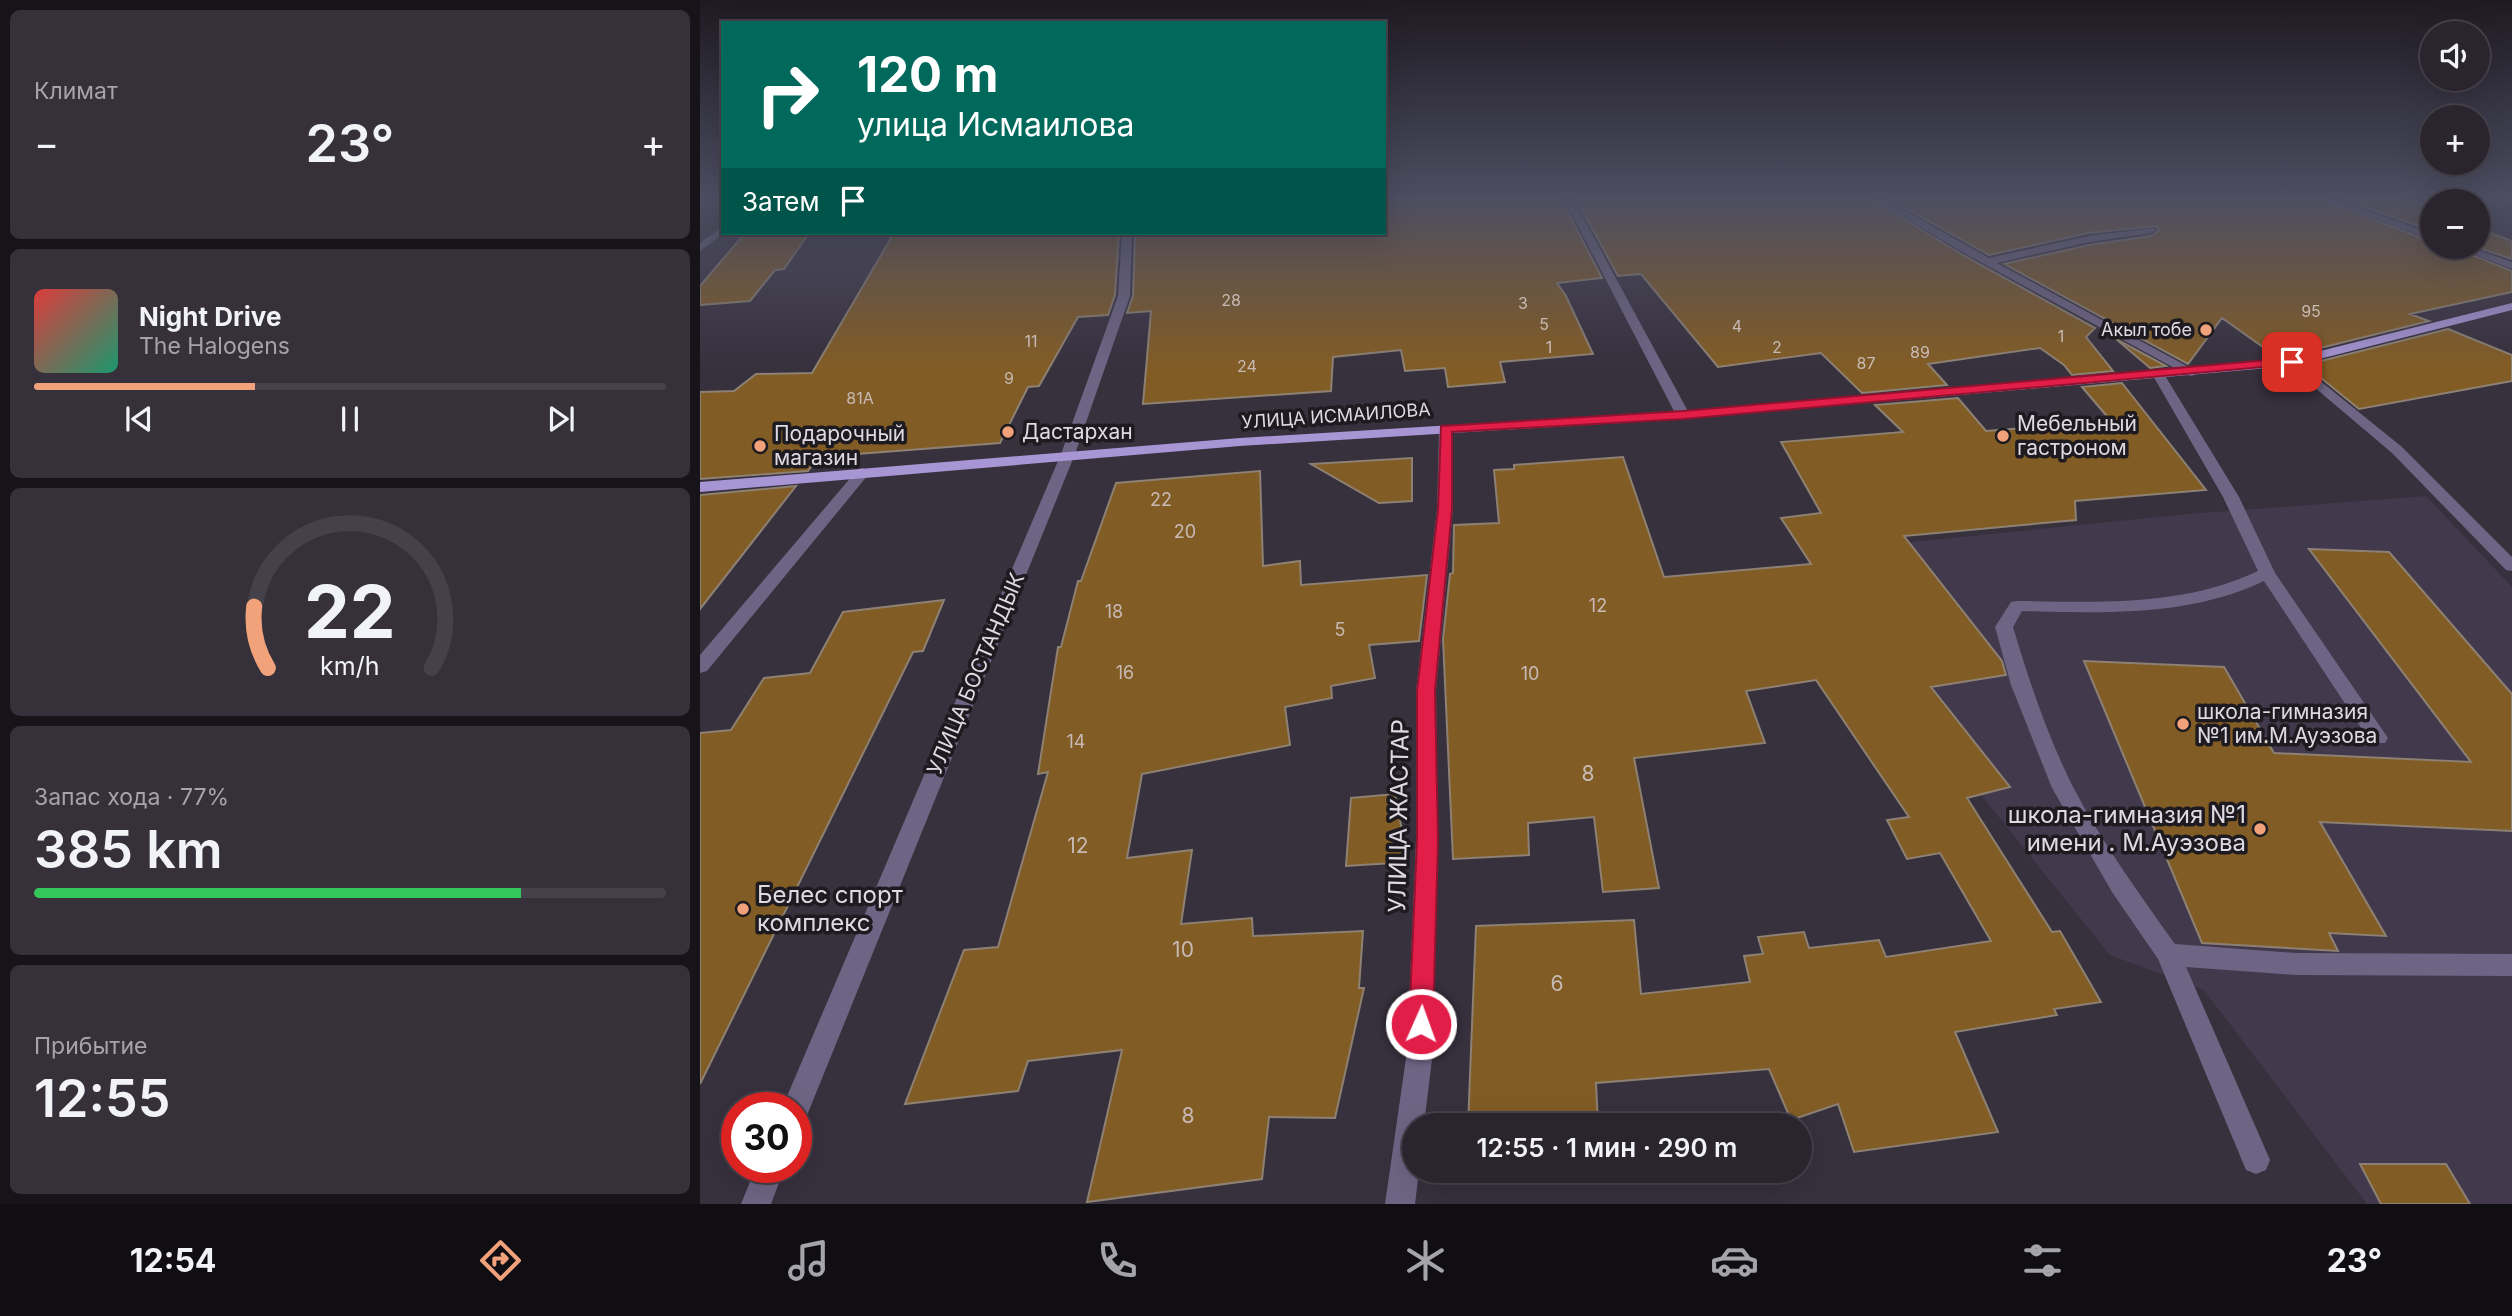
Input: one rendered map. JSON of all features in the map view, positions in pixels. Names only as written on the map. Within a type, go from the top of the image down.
[{"type":"main road","name":"УЛИЦА ИСМАИЛОВА","points":[[700,487],[1068,454],[1683,415],[2192,372],[2292,362],[2512,306]]},
{"type":"street","name":"УЛИЦА БОСТАНДЫК","points":[[803,1092],[1068,454],[1124,296],[1125,255]]},
{"type":"street","points":[[1598,255],[1683,415]]},
{"type":"street","points":[[1979,255],[2192,372]]},
{"type":"street","points":[[1990,261],[2016,255]]},
{"type":"street","points":[[2490,257],[2512,265]]},
{"type":"street","points":[[2292,362],[2397,450],[2512,566]]},
{"type":"street","points":[[2158,374],[2231,497],[2267,573],[2378,738]]},
{"type":"street","name":"УЛИЦА ЖАСТАР","points":[[1399,1204],[1420,1051],[1427,840],[1426,691],[1445,509],[1446,429]]},
{"type":"street","points":[[700,667],[863,472]]},
{"type":"street","points":[[2256,1160],[2168,954],[2120,885],[2063,788],[2021,685],[2004,627],[2017,606],[2148,607],[2210,598],[2241,588],[2267,573]]},
{"type":"street","points":[[2168,954],[2209,959],[2395,965],[2512,965]]},
{"type":"street","points":[[756,1204],[765,1183]]},
{"type":"shaded area","name":"школа-гимназия №1 имени . М.Ауэзова","points":[[2426,496],[2512,587],[2512,1204],[2367,1204],[2204,990],[2110,955],[1907,703],[1813,552],[2189,514]]},
{"type":"building","points":[[726,255],[794,255],[784,269],[775,270],[750,301],[700,305],[700,286]]},
{"type":"building","points":[[881,255],[1118,255],[1115,295],[1108,315],[1078,317],[1039,386],[1028,387],[1000,443],[818,457],[808,471],[700,479],[700,392],[734,391],[756,374],[812,373]]},
{"type":"building","points":[[1134,255],[1590,255],[1602,278],[1557,283],[1566,296],[1593,354],[1500,362],[1505,382],[1448,387],[1445,368],[1405,371],[1401,350],[1333,357],[1331,391],[1143,404],[1151,311],[1127,313],[1133,296]]},
{"type":"building","points":[[1607,255],[1963,255],[2095,328],[2086,337],[2113,371],[2072,375],[2064,365],[2040,348],[1928,364],[1947,385],[1862,393],[1821,353],[1718,367],[1641,274],[1618,276]]},
{"type":"building","points":[[2043,255],[2420,255],[2420,259],[2482,259],[2512,271],[2512,292],[2410,314],[2429,321],[2292,355],[2277,357],[2222,318],[2188,364],[2004,264]]},
{"type":"building","points":[[2448,329],[2512,355],[2512,381],[2359,409],[2305,365]]},
{"type":"building","points":[[2116,339],[2166,366],[2150,368]]},
{"type":"building","points":[[2122,383],[2206,490],[2075,501],[2076,520],[1904,536],[2002,661],[2006,675],[1931,687],[2010,787],[1967,798],[2052,932],[2060,931],[2101,1002],[2054,1009],[2057,1015],[1955,1032],[1998,1132],[1854,1152],[1838,1104],[1812,1113],[1788,1113],[1769,1069],[1596,1083],[1597,1113],[1468,1113],[1476,926],[1634,920],[1641,994],[1750,982],[1744,956],[1763,954],[1758,937],[1804,932],[1809,948],[1879,940],[1886,957],[1991,941],[1940,853],[1907,859],[1887,820],[1909,817],[1816,680],[1746,691],[1765,743],[1634,758],[1659,888],[1603,892],[1594,817],[1528,823],[1529,855],[1453,859],[1443,639],[1450,574],[1453,573],[1454,525],[1499,523],[1494,470],[1514,469],[1514,465],[1623,457],[1664,577],[1811,564],[1781,518],[1821,513],[1781,442],[1903,432],[1875,405],[1958,398],[1986,431],[2111,421],[2082,387]]},
{"type":"building","points":[[1412,458],[1412,501],[1379,503],[1311,464]]},
{"type":"building","points":[[1260,471],[1263,566],[1300,561],[1301,585],[1427,575],[1419,641],[1369,645],[1375,678],[1331,686],[1332,698],[1285,707],[1290,745],[1142,774],[1127,858],[1192,850],[1181,924],[1252,918],[1253,936],[1363,931],[1359,988],[1364,988],[1335,1118],[1269,1117],[1262,1179],[1087,1202],[1122,1050],[1028,1061],[1018,1091],[905,1104],[964,950],[998,947],[1048,772],[1038,774],[1058,647],[1061,647],[1078,581],[1081,581],[1116,483]]},
{"type":"building","points":[[796,486],[700,609],[700,495]]},
{"type":"building","name":"школа-гимназия №1 им.М.Ауэзова","points":[[2309,549],[2389,552],[2512,694],[2512,831],[2320,822],[2386,936],[2329,933],[2338,951],[2202,943],[2084,661],[2224,667],[2274,753],[2471,762]]},
{"type":"building","name":"Белес спорт комплекс","points":[[944,600],[923,651],[913,652],[700,1084],[700,733],[731,730],[764,678],[810,673],[843,612]]},
{"type":"building","points":[[1395,794],[1408,862],[1346,866],[1351,798]]},
{"type":"building","points":[[2360,1164],[2446,1164],[2470,1204],[2381,1204]]},
{"type":"place","name":"Акыл тобе","points":[[2206,330]]},
{"type":"place","name":"Дастархан","points":[[1008,432]]},
{"type":"place","name":"Мебельный гастроном","points":[[2003,436]]},
{"type":"place","name":"Подарочный магазин","points":[[760,446]]},
{"type":"place","name":"школа-гимназия №1 им.М.Ауэзова","points":[[2183,724]]},
{"type":"place","name":"школа-гимназия №1 имени . М.Ауэзова","points":[[2260,829]]},
{"type":"place","name":"Белес спорт комплекс","points":[[743,909]]},
{"type":"route","points":[[1421,1024],[1427,840],[1426,691],[1445,509],[1446,429],[1683,415],[2292,362]]}]
